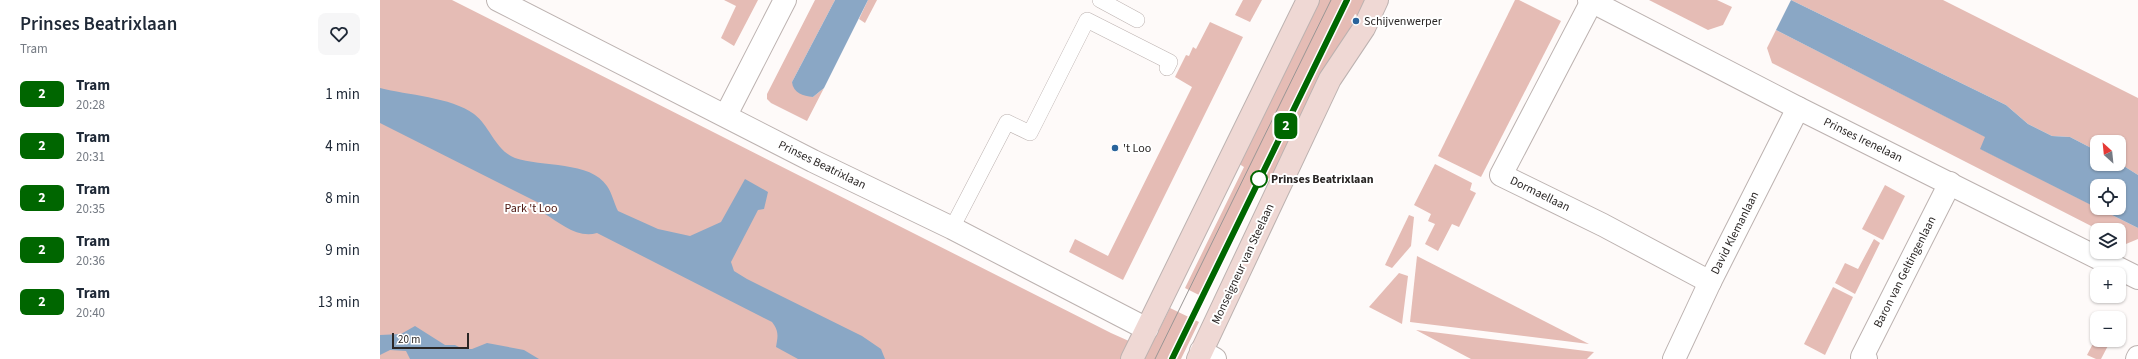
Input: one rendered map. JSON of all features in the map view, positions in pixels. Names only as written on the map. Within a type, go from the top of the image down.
[{"type":"main road","points":[[1132,359],[1308,0]]},
{"type":"main road","name":"Monseigneur van Steelaan","points":[[1205,356],[1330,79],[1364,28],[1377,0]]},
{"type":"street","name":"Prinses Beatrixlaan","points":[[498,0],[813,161],[952,228],[1147,329]]},
{"type":"street","points":[[726,116],[785,0]]},
{"type":"street","name":"Prinses Irenelaan","points":[[1590,1],[1798,108],[2138,278]]},
{"type":"street","name":"Dormaellaan","points":[[1590,1],[1501,175],[1603,225],[1710,282]]},
{"type":"street","name":"David Klemanlaan","points":[[1674,359],[1710,282],[1798,108]]},
{"type":"street","name":"Baron van Geltingenlaan","points":[[1866,359],[1862,357],[1950,183]]},
{"type":"lane","points":[[1100,0],[1137,20]]},
{"type":"lane","points":[[952,228],[1007,122],[1030,133],[1087,20],[1170,62],[1167,68]]},
{"type":"green space","name":"Park 't Loo","points":[[380,0],[452,0],[1111,333],[1149,350],[1170,308],[1199,322],[1181,359],[380,359]]},
{"type":"green space","points":[[724,0],[758,0],[734,46],[721,38],[736,6]]},
{"type":"green space","points":[[815,0],[835,0],[792,82],[813,97],[824,88],[807,121],[771,103],[767,99],[767,94]]},
{"type":"green space","points":[[868,0],[877,0],[865,23],[859,19]]},
{"type":"green space","points":[[1243,0],[1262,0],[1250,22],[1235,15]]},
{"type":"green space","points":[[1316,0],[1365,0],[1363,13],[1360,17],[1355,14],[1351,21],[1356,24],[1273,180],[1265,177],[1205,298],[1185,288],[1244,167],[1236,162]]},
{"type":"green space","points":[[1515,0],[1519,0],[1561,21],[1481,177],[1438,156]]},
{"type":"green space","points":[[1649,0],[1717,0],[1732,7],[1723,25],[1708,30]]},
{"type":"green space","points":[[1791,0],[1943,0],[2138,98],[2138,175],[2126,167],[2126,135],[2090,135],[2090,147],[2070,137],[2052,136],[2028,124],[2006,105]]},
{"type":"green space","points":[[1210,22],[1243,37],[1123,280],[1069,252],[1075,239],[1108,256],[1192,87],[1175,77],[1186,55],[1189,56],[1193,47],[1196,49]]},
{"type":"green space","points":[[1776,30],[1986,137],[1981,149],[2090,204],[2090,215],[2112,215],[2138,228],[2138,239],[2126,244],[2126,223],[2090,223],[2090,225],[1772,63],[1767,48]]},
{"type":"green space","points":[[1435,164],[1472,183],[1470,190],[1476,193],[1459,227],[1452,224],[1438,251],[1425,244],[1435,224],[1428,221],[1431,214],[1414,205]]},
{"type":"green space","points":[[1885,185],[1905,196],[1883,240],[1862,229]]},
{"type":"green space","points":[[1409,215],[1414,217],[1411,246],[1392,268],[1385,265]]},
{"type":"green space","points":[[1874,239],[1880,243],[1855,294],[1835,283],[1845,263],[1858,269]]},
{"type":"green space","points":[[1417,256],[1589,344],[1410,322]]},
{"type":"green space","points":[[1399,273],[1408,276],[1402,324],[1369,307]]},
{"type":"green space","points":[[1833,287],[1853,297],[1825,355],[1804,344]]},
{"type":"green space","points":[[1416,330],[1594,352],[1587,359],[1471,359]]},
{"type":"green space","points":[[2091,347],[2107,347],[2101,359],[2096,359],[2087,355]]},
{"type":"water","points":[[835,0],[868,0],[824,88],[813,97],[802,95],[794,89],[792,82]]},
{"type":"water","points":[[1791,0],[2006,105],[2028,124],[2052,136],[2070,137],[2090,147],[2090,171],[2126,171],[2126,167],[2138,175],[2138,228],[2112,215],[2126,215],[2126,179],[2090,179],[2090,204],[1980,149],[1985,137],[1776,30]]},
{"type":"water","points":[[380,88],[441,100],[464,108],[480,119],[497,144],[508,154],[526,161],[565,166],[590,172],[600,178],[607,186],[618,211],[658,229],[690,236],[721,222],[745,179],[768,192],[764,209],[758,210],[731,262],[734,271],[747,279],[862,336],[881,349],[885,359],[798,359],[776,347],[777,334],[776,328],[772,322],[597,233],[583,234],[563,226],[545,214],[543,205],[380,123]]},
{"type":"water","points":[[415,326],[445,345],[455,345],[463,349],[472,349],[487,343],[524,350],[539,359],[410,359],[406,351],[390,350],[380,355],[380,335],[401,334]]},
{"type":"tram line","points":[[1155,359],[1331,0]]},
{"type":"tram line","points":[[1172,359],[1347,0]]},
{"type":"tram line","name":"2","points":[[1172,359],[1347,0]]},
{"type":"place","name":"Schijvenwerper","points":[[1356,21]]},
{"type":"place","name":"'t Loo","points":[[1115,148]]},
{"type":"place","name":"Prinses Beatrixlaan","points":[[1259,179]]}]
